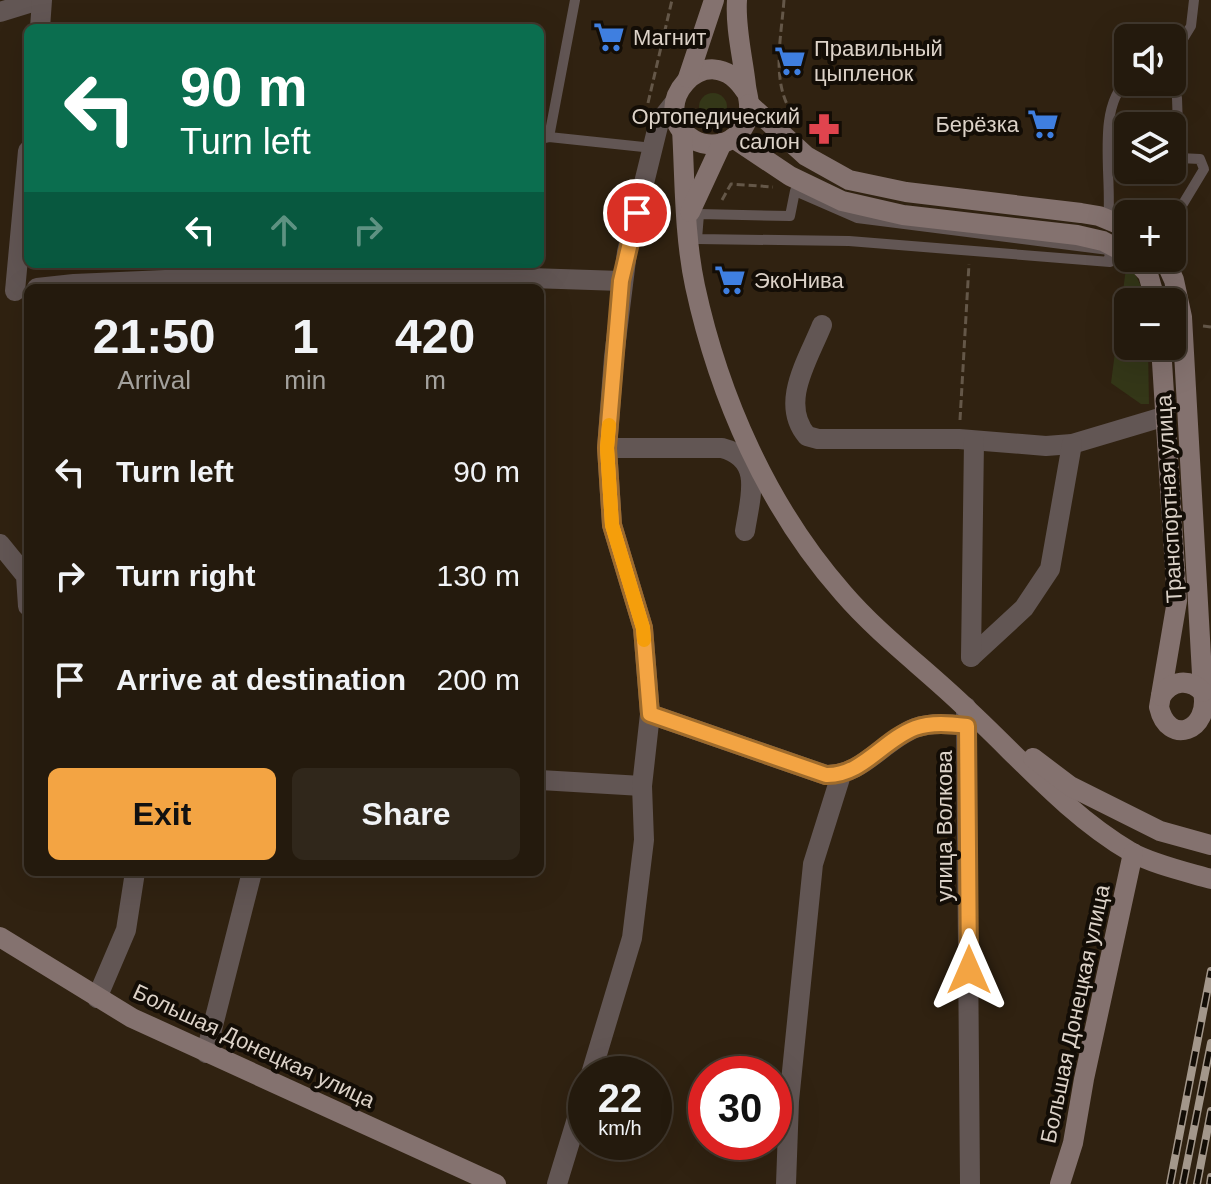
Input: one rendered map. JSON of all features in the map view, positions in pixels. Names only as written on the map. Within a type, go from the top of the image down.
[{"type":"street","points":[[0,12],[40,0],[40,24]]},
{"type":"street","points":[[714,0],[688,78],[679,89],[675,102],[675,112],[682,129],[686,224],[695,286],[715,358],[743,434],[779,504],[810,552],[845,595],[967,717],[1073,812],[1133,853],[1210,879]]},
{"type":"street","points":[[686,224],[728,141],[748,119],[737,0]]},
{"type":"street","points":[[688,78],[706,70],[716,70],[734,77],[748,98],[806,156],[849,180],[906,192],[1081,213],[1114,222]]},
{"type":"street","points":[[596,1056],[632,938],[644,840],[642,786],[650,714],[643,628],[612,525],[607,448],[621,281],[659,122],[675,102]]},
{"type":"street","points":[[682,129],[695,141],[713,145],[728,141],[842,201],[903,215],[1077,235],[1114,247]]},
{"type":"street","points":[[14,292],[24,191]]},
{"type":"street","points":[[161,284],[352,268],[486,282],[621,281]]},
{"type":"street","name":"Транспортная улица","points":[[1170,272],[1182,317],[1207,701]]},
{"type":"street","points":[[822,325],[794,399],[794,416],[807,436],[818,439],[966,440],[1046,446],[1072,444],[1166,416]]},
{"type":"street","name":"Транспортная улица","points":[[1161,696],[1177,601],[1162,360]]},
{"type":"street","points":[[966,440],[971,657],[1024,608],[1050,569],[1072,444]]},
{"type":"street","points":[[607,448],[722,448],[734,451],[744,459],[753,479],[745,531]]},
{"type":"street","points":[[0,544],[24,572]]},
{"type":"street","points":[[1179,682],[1189,682],[1207,701],[1207,713],[1201,723],[1190,730],[1177,730],[1161,716],[1161,696],[1170,685],[1179,682]]},
{"type":"street","points":[[650,714],[826,775],[841,775],[854,770],[899,736],[917,727],[967,717],[1070,786],[1160,831],[1211,845]]},
{"type":"street","name":"улица Волкова","points":[[967,717],[970,1184]]},
{"type":"street","points":[[786,1184],[789,1101],[813,864],[841,775]]},
{"type":"street","points":[[544,780],[642,786]]},
{"type":"street","name":"Большая Донецкая улица","points":[[1060,1184],[1073,1143],[1133,853]]},
{"type":"street","points":[[97,998],[126,930],[134,876]]},
{"type":"street","points":[[206,1053],[251,876]]},
{"type":"street","name":"Большая Донецкая улица","points":[[0,937],[97,998],[206,1053],[496,1184]]},
{"type":"street","points":[[557,1184],[568,1148]]},
{"type":"lane","points":[[575,0],[545,138],[653,148]]},
{"type":"lane","points":[[1186,36],[1191,26],[1194,0]]},
{"type":"lane","points":[[1103,241],[1108,219],[1109,121],[1116,96]]},
{"type":"lane","points":[[1177,98],[1179,158],[1200,159],[1204,169],[1185,200]]},
{"type":"lane","points":[[795,191],[857,218],[1109,250],[1110,262],[969,250],[849,241],[697,239],[699,214],[790,216],[795,191]]},
{"type":"path","points":[[784,0],[779,80],[790,114],[809,131]]},
{"type":"path","points":[[966,440],[969,250]]},
{"type":"green space","points":[[713,93],[723,97],[727,107],[723,117],[713,121],[703,117],[699,107],[703,97]]},
{"type":"green space","points":[[1125,272],[1134,272],[1141,288],[1123,288]]},
{"type":"green space","points":[[1114,360],[1148,360],[1149,404],[1141,404],[1111,383]]},
{"type":"railway","points":[[1170,1184],[1211,971]]},
{"type":"railway","points":[[1183,1184],[1211,1043]]},
{"type":"railway","points":[[1197,1184],[1211,1111]]},
{"type":"railway","points":[[1210,1184],[1211,1177]]},
{"type":"slow traffic","points":[[609,425],[607,448],[612,525],[644,640]]},
{"type":"place","name":"Магнит","points":[[609,37]]},
{"type":"place","name":"Правильный цыпленок","points":[[790,61]]},
{"type":"place","name":"Берёзка","points":[[1043,124]]},
{"type":"place","name":"Ортопедический салон","points":[[824,129]]},
{"type":"place","name":"ЭкоНива","points":[[730,280]]},
{"type":"route","points":[[637,213],[621,281],[607,448],[612,525],[643,628],[650,714],[826,775],[841,775],[854,770],[899,736],[917,727],[935,724],[967,726],[969,970]]}]
